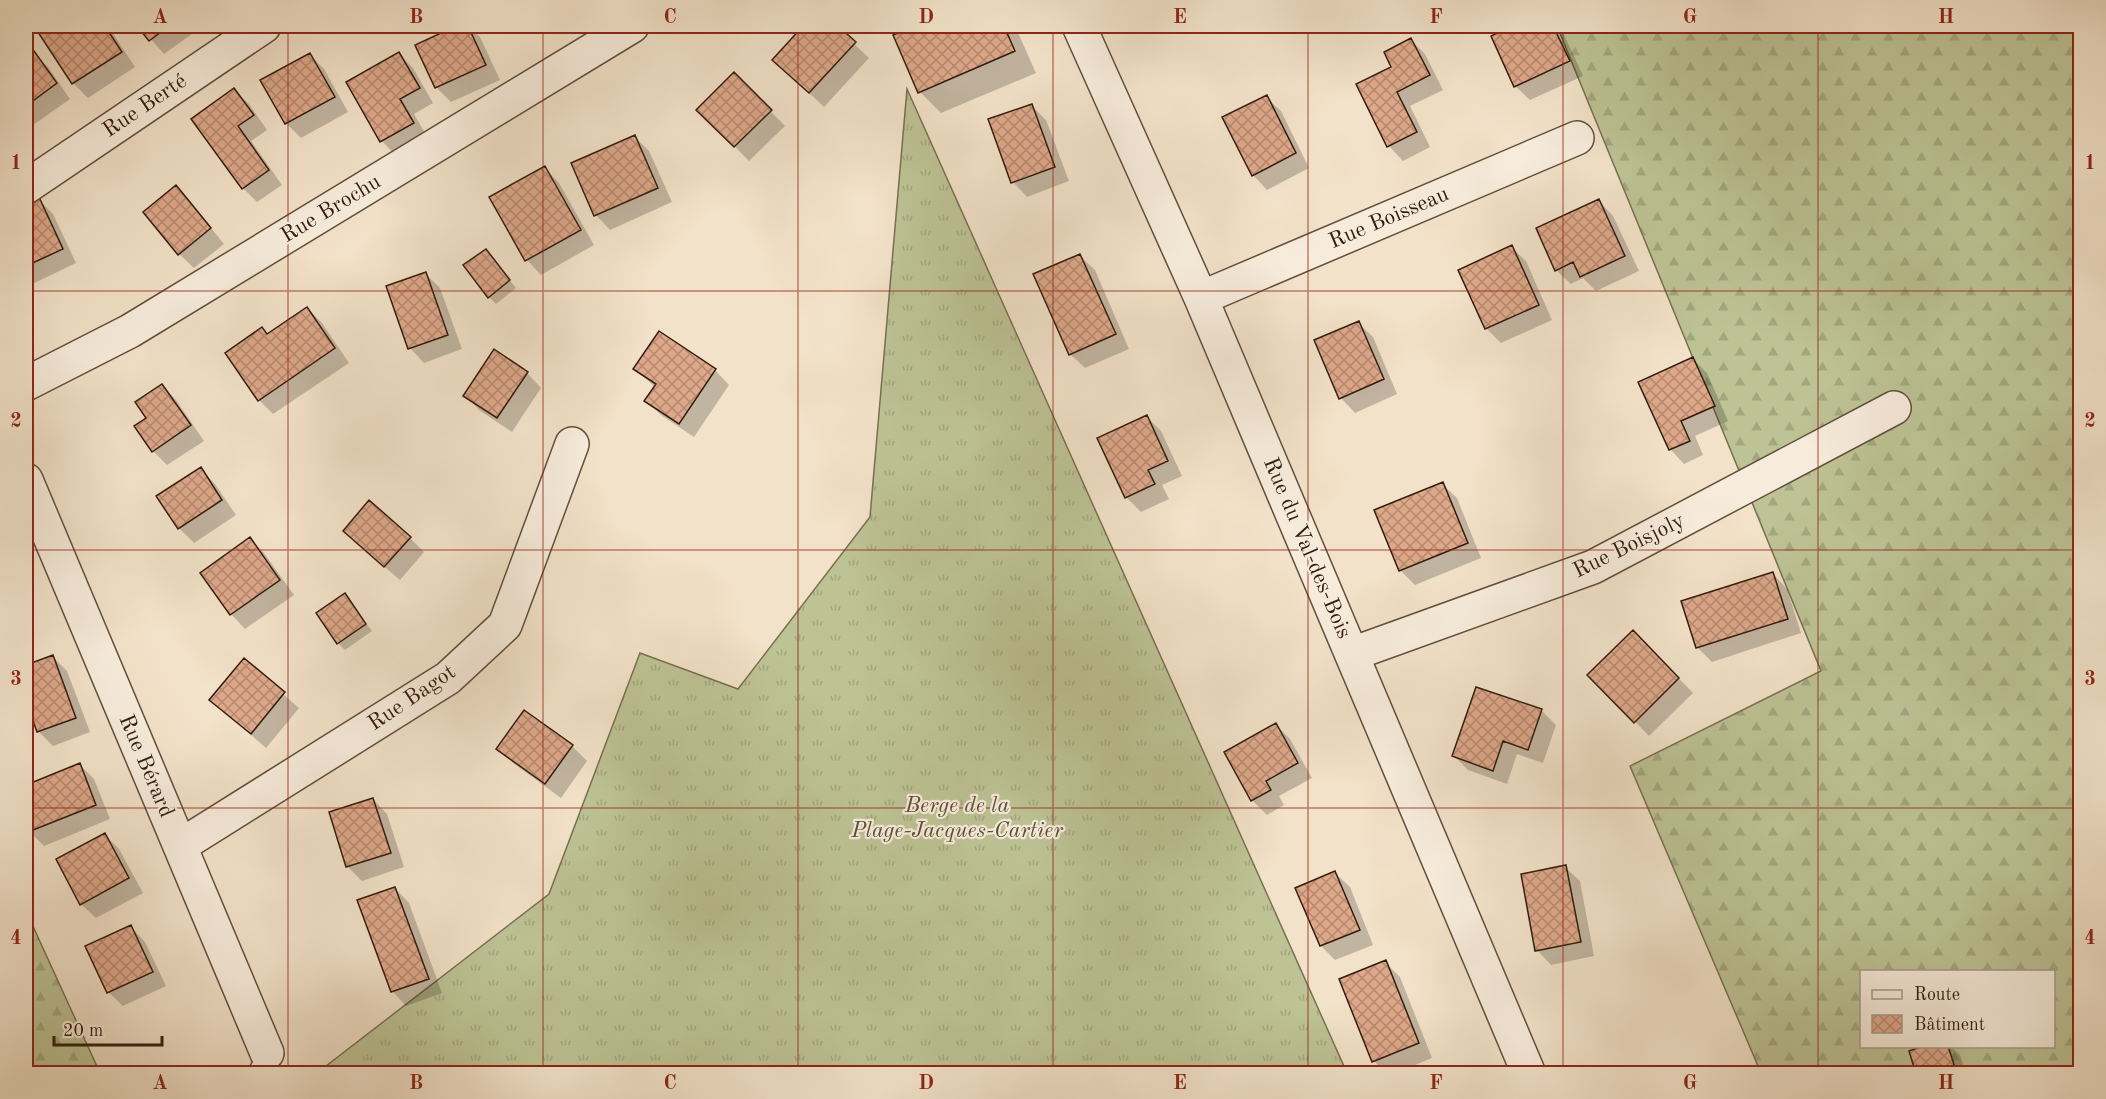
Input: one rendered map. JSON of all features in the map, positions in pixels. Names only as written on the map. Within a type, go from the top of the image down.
[{"type":"street","name":"Rue Berté","points":[[26,187],[264,26]]},
{"type":"street","name":"Rue Brochu","points":[[26,384],[130,331],[632,26]]},
{"type":"street","name":"Rue du Val-des-Bois","points":[[1079,26],[1201,298],[1529,1074]]},
{"type":"street","name":"Rue Boisseau","points":[[1201,298],[1577,138]]},
{"type":"street","name":"Rue Boisjoly","points":[[1352,654],[1593,567],[1894,408]]},
{"type":"street","name":"Rue Bagot","points":[[180,846],[448,678],[505,625],[572,444]]},
{"type":"street","name":"Rue Bérard","points":[[26,480],[180,846],[262,1063]]},
{"type":"green space","points":[[1557,26],[2080,26],[2080,1073],[1761,1073],[1630,766],[1821,671]]},
{"type":"green space","name":"Berge de la Plage-Jacques-Cartier","points":[[907,89],[1347,1073],[317,1073],[549,894],[640,653],[738,689],[870,517]]},
{"type":"green space","points":[[26,911],[100,1073],[26,1073]]},
{"type":"building","points":[[34,26],[105,26],[122,52],[72,84]]},
{"type":"building","points":[[137,26],[169,26],[149,41]]},
{"type":"building","points":[[456,26],[468,26],[486,65],[435,88],[415,45]]},
{"type":"building","points":[[803,26],[838,26],[856,42],[809,93],[772,60]]},
{"type":"building","points":[[915,26],[1004,26],[1015,51],[918,93],[893,35]]},
{"type":"building","points":[[1512,26],[1553,26],[1570,61],[1514,87],[1491,36]]},
{"type":"building","points":[[1411,38],[1430,75],[1397,92],[1417,132],[1387,147],[1356,84],[1391,67],[1384,52]]},
{"type":"building","points":[[34,51],[57,83],[26,106],[26,57]]},
{"type":"building","points":[[399,52],[420,88],[400,99],[414,123],[380,142],[346,82]]},
{"type":"building","points":[[310,53],[335,97],[285,124],[260,80]]},
{"type":"building","points":[[734,72],[772,110],[734,147],[696,110]]},
{"type":"building","points":[[234,88],[254,115],[238,126],[269,170],[242,189],[191,119]]},
{"type":"building","points":[[1267,95],[1296,153],[1252,176],[1222,117]]},
{"type":"building","points":[[1032,104],[1055,167],[1011,183],[988,119]]},
{"type":"building","points":[[635,135],[658,188],[594,216],[571,163]]},
{"type":"building","points":[[545,166],[581,230],[525,261],[489,197]]},
{"type":"building","points":[[176,185],[211,228],[178,255],[143,212]]},
{"type":"building","points":[[39,197],[63,249],[26,266],[26,203]]},
{"type":"building","points":[[1599,199],[1625,256],[1580,277],[1573,262],[1555,271],[1536,228]]},
{"type":"building","points":[[1512,245],[1539,305],[1485,329],[1458,270]]},
{"type":"building","points":[[486,249],[510,280],[488,298],[463,265]]},
{"type":"building","points":[[1080,254],[1116,334],[1069,355],[1033,274]]},
{"type":"building","points":[[426,272],[448,335],[408,349],[386,286]]},
{"type":"building","points":[[307,307],[335,348],[258,401],[225,353],[262,327],[267,334]]},
{"type":"building","points":[[1359,321],[1384,379],[1339,399],[1314,340]]},
{"type":"building","points":[[659,331],[716,369],[679,424],[644,401],[656,384],[633,369]]},
{"type":"building","points":[[494,349],[528,372],[497,418],[463,396]]},
{"type":"building","points":[[1693,357],[1715,406],[1681,421],[1690,441],[1669,450],[1638,382]]},
{"type":"building","points":[[162,384],[191,425],[152,452],[134,426],[146,418],[135,402]]},
{"type":"building","points":[[1147,415],[1168,461],[1148,470],[1155,484],[1125,498],[1097,438]]},
{"type":"building","points":[[201,467],[222,500],[178,529],[156,496]]},
{"type":"building","points":[[1443,482],[1468,543],[1399,571],[1374,510]]},
{"type":"building","points":[[369,500],[411,537],[384,567],[343,531]]},
{"type":"building","points":[[250,537],[280,580],[230,615],[200,573]]},
{"type":"building","points":[[1773,572],[1788,619],[1696,648],[1681,601]]},
{"type":"building","points":[[345,593],[366,624],[337,644],[316,613]]},
{"type":"building","points":[[1633,630],[1679,678],[1634,723],[1587,675]]},
{"type":"building","points":[[53,655],[76,718],[37,732],[26,701],[26,665]]},
{"type":"building","points":[[244,658],[285,692],[251,734],[209,700]]},
{"type":"building","points":[[1476,687],[1542,709],[1528,750],[1503,741],[1493,771],[1452,756]]},
{"type":"building","points":[[524,710],[573,745],[545,784],[496,749]]},
{"type":"building","points":[[1276,723],[1298,763],[1266,781],[1271,790],[1251,801],[1224,752]]},
{"type":"building","points":[[80,763],[96,805],[28,832],[26,785]]},
{"type":"building","points":[[373,798],[391,853],[346,867],[329,812]]},
{"type":"building","points":[[105,833],[129,878],[80,905],[56,859]]},
{"type":"building","points":[[1566,865],[1581,942],[1535,951],[1521,874]]},
{"type":"building","points":[[1335,871],[1360,930],[1320,946],[1295,888]]},
{"type":"building","points":[[395,887],[429,979],[391,992],[357,900]]},
{"type":"building","points":[[131,925],[153,972],[107,993],[85,946]]},
{"type":"building","points":[[1386,960],[1419,1043],[1372,1062],[1339,979]]},
{"type":"building","points":[[1917,1048],[1949,1048],[1957,1074],[1916,1074],[1909,1051]]}]
